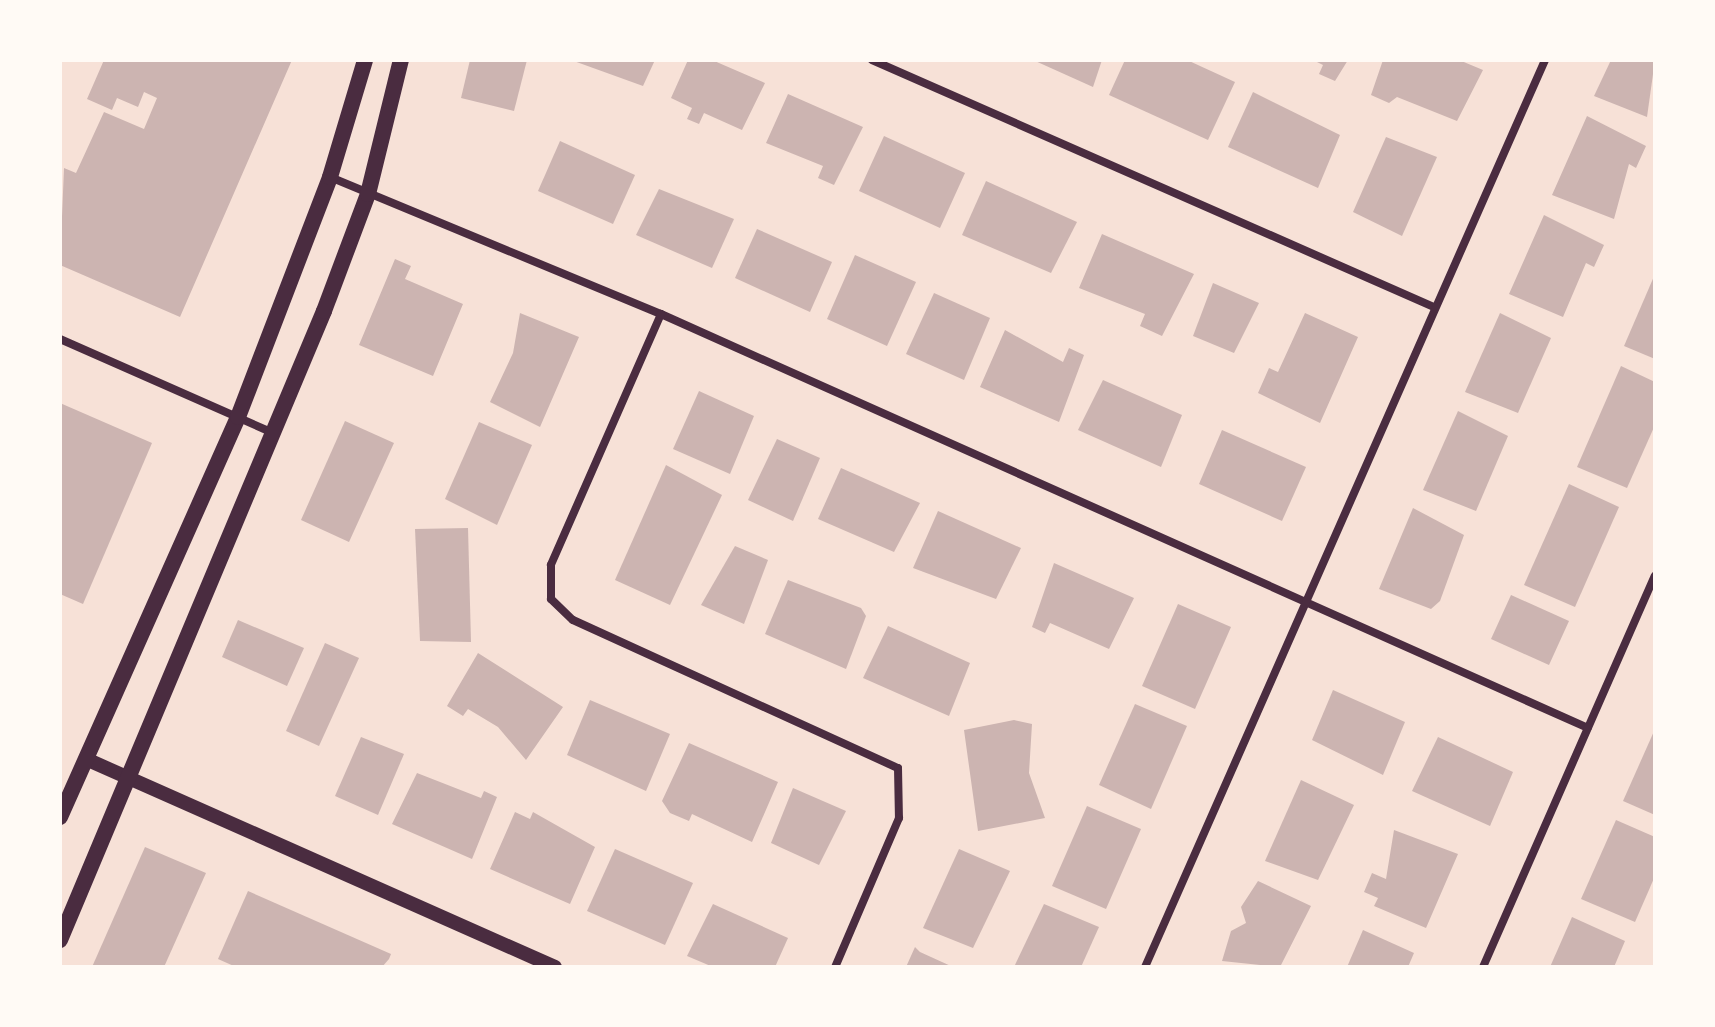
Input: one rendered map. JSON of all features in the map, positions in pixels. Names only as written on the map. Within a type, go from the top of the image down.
[{"type":"main road","points":[[60,817],[238,417],[330,177],[365,60]]},
{"type":"main road","points":[[60,939],[273,433],[368,194],[401,60]]},
{"type":"street","points":[[872,60],[1434,307]]},
{"type":"street","points":[[1145,967],[1545,60]]},
{"type":"street","points":[[330,177],[661,314],[1588,728]]},
{"type":"street","points":[[661,314],[551,565],[551,599],[573,620],[898,768],[899,818],[835,967]]},
{"type":"street","points":[[60,339],[273,433]]},
{"type":"street","points":[[1483,967],[1655,576]]},
{"type":"street","points":[[86,759],[555,967]]},
{"type":"building","points":[[104,60],[292,60],[180,317],[60,265],[64,168],[76,173],[104,112],[144,129],[157,98],[144,92],[138,107],[117,98],[112,110],[87,99]]},
{"type":"building","points":[[470,60],[527,60],[514,111],[461,98]]},
{"type":"building","points":[[571,60],[655,60],[643,86]]},
{"type":"building","points":[[688,60],[712,60],[765,83],[742,130],[704,113],[699,124],[687,119],[692,108],[671,98]]},
{"type":"building","points":[[1033,60],[1102,60],[1093,87]]},
{"type":"building","points":[[1125,60],[1187,60],[1235,82],[1208,140],[1109,95]]},
{"type":"building","points":[[1313,60],[1348,60],[1335,81],[1319,74],[1323,65]]},
{"type":"building","points":[[1383,60],[1459,60],[1483,70],[1457,121],[1397,97],[1389,103],[1371,95]]},
{"type":"building","points":[[1611,60],[1655,60],[1647,117],[1594,96]]},
{"type":"building","points":[[1253,92],[1340,135],[1318,188],[1228,147]]},
{"type":"building","points":[[788,94],[863,127],[834,185],[818,178],[823,166],[766,143]]},
{"type":"building","points":[[1587,116],[1646,146],[1636,168],[1629,164],[1614,219],[1552,195]]},
{"type":"building","points":[[884,136],[965,173],[940,228],[859,191]]},
{"type":"building","points":[[1386,137],[1437,157],[1402,236],[1353,212]]},
{"type":"building","points":[[560,141],[635,175],[613,224],[538,191]]},
{"type":"building","points":[[986,181],[1077,222],[1051,273],[962,235]]},
{"type":"building","points":[[659,189],[734,219],[712,268],[636,235]]},
{"type":"building","points":[[1544,215],[1604,245],[1594,267],[1586,263],[1563,317],[1509,294]]},
{"type":"building","points":[[757,229],[832,262],[810,312],[735,278]]},
{"type":"building","points":[[1102,234],[1194,274],[1162,336],[1140,326],[1145,314],[1079,288]]},
{"type":"building","points":[[855,255],[916,282],[887,346],[827,319]]},
{"type":"building","points":[[395,259],[411,266],[405,279],[463,304],[433,376],[359,345]]},
{"type":"building","points":[[1655,274],[1655,359],[1624,346]]},
{"type":"building","points":[[1213,283],[1259,303],[1234,353],[1193,336]]},
{"type":"building","points":[[934,293],[990,318],[964,380],[906,354]]},
{"type":"building","points":[[520,313],[579,337],[540,427],[490,402],[513,353]]},
{"type":"building","points":[[1305,313],[1358,337],[1320,423],[1258,393],[1269,368],[1278,372]]},
{"type":"building","points":[[1500,313],[1551,338],[1518,413],[1465,392]]},
{"type":"building","points":[[1005,330],[1063,362],[1069,348],[1084,355],[1059,422],[980,387]]},
{"type":"building","points":[[1621,366],[1655,382],[1655,425],[1627,488],[1577,467]]},
{"type":"building","points":[[1103,380],[1182,415],[1161,467],[1078,430]]},
{"type":"building","points":[[699,391],[754,416],[730,474],[673,449]]},
{"type":"building","points":[[60,403],[152,443],[83,604],[60,594]]},
{"type":"building","points":[[1458,411],[1508,436],[1476,511],[1423,490]]},
{"type":"building","points":[[345,421],[394,443],[349,542],[301,520]]},
{"type":"building","points":[[479,422],[532,445],[497,525],[445,499]]},
{"type":"building","points":[[1222,430],[1306,467],[1282,521],[1199,484]]},
{"type":"building","points":[[777,439],[820,458],[793,521],[748,500]]},
{"type":"building","points":[[666,465],[722,495],[670,605],[615,580]]},
{"type":"building","points":[[841,468],[920,503],[894,552],[818,519]]},
{"type":"building","points":[[1569,484],[1619,507],[1575,607],[1524,585]]},
{"type":"building","points":[[1413,508],[1464,535],[1440,601],[1431,609],[1379,589]]},
{"type":"building","points":[[938,511],[1021,548],[996,599],[913,568]]},
{"type":"building","points":[[468,528],[471,642],[420,641],[415,529]]},
{"type":"building","points":[[735,546],[768,560],[744,624],[701,605]]},
{"type":"building","points":[[1054,563],[1134,598],[1109,649],[1050,623],[1045,633],[1032,627]]},
{"type":"building","points":[[788,580],[861,608],[866,616],[846,669],[765,634]]},
{"type":"building","points":[[1511,595],[1569,621],[1549,665],[1491,639]]},
{"type":"building","points":[[1178,604],[1231,627],[1195,709],[1142,686]]},
{"type":"building","points":[[238,620],[304,648],[287,686],[222,657]]},
{"type":"building","points":[[888,626],[970,663],[949,716],[863,678]]},
{"type":"building","points":[[325,643],[359,658],[319,746],[286,731]]},
{"type":"building","points":[[478,653],[563,707],[526,760],[498,727],[468,709],[463,716],[447,706]]},
{"type":"building","points":[[1333,690],[1405,722],[1383,775],[1312,740]]},
{"type":"building","points":[[590,700],[670,734],[646,791],[567,755]]},
{"type":"building","points":[[1135,704],[1187,726],[1151,809],[1099,785]]},
{"type":"building","points":[[1014,720],[1032,724],[1029,773],[1045,818],[978,831],[964,730]]},
{"type":"building","points":[[1655,729],[1655,815],[1623,801]]},
{"type":"building","points":[[361,737],[404,754],[378,815],[335,796]]},
{"type":"building","points":[[1438,737],[1513,772],[1490,826],[1412,791]]},
{"type":"building","points":[[689,743],[778,782],[752,842],[692,814],[689,821],[670,813],[662,801]]},
{"type":"building","points":[[417,773],[481,798],[484,791],[497,797],[472,859],[392,824]]},
{"type":"building","points":[[1301,780],[1354,805],[1318,880],[1265,861]]},
{"type":"building","points":[[793,788],[846,811],[819,865],[771,843]]},
{"type":"building","points":[[1087,806],[1141,829],[1106,909],[1052,886]]},
{"type":"building","points":[[515,812],[530,819],[533,812],[595,847],[570,904],[490,869]]},
{"type":"building","points":[[1616,820],[1655,837],[1655,876],[1635,922],[1581,899]]},
{"type":"building","points":[[1394,830],[1458,854],[1426,928],[1374,906],[1378,898],[1364,892],[1372,873],[1386,879]]},
{"type":"building","points":[[145,847],[206,873],[164,967],[92,967]]},
{"type":"building","points":[[615,849],[693,883],[665,945],[587,911]]},
{"type":"building","points":[[959,849],[1010,871],[973,948],[923,928]]},
{"type":"building","points":[[1258,881],[1311,906],[1280,967],[1222,961],[1231,931],[1246,923],[1241,907]]},
{"type":"building","points":[[248,891],[391,954],[389,959],[382,967],[236,967],[218,959]]},
{"type":"building","points":[[713,904],[788,938],[775,967],[713,967],[687,956]]},
{"type":"building","points":[[1044,904],[1099,927],[1081,967],[1014,967]]},
{"type":"building","points":[[1572,917],[1625,941],[1614,967],[1550,967]]},
{"type":"building","points":[[1363,930],[1414,953],[1408,967],[1347,967]]},
{"type":"building","points":[[915,947],[920,952],[953,967],[906,967]]}]
